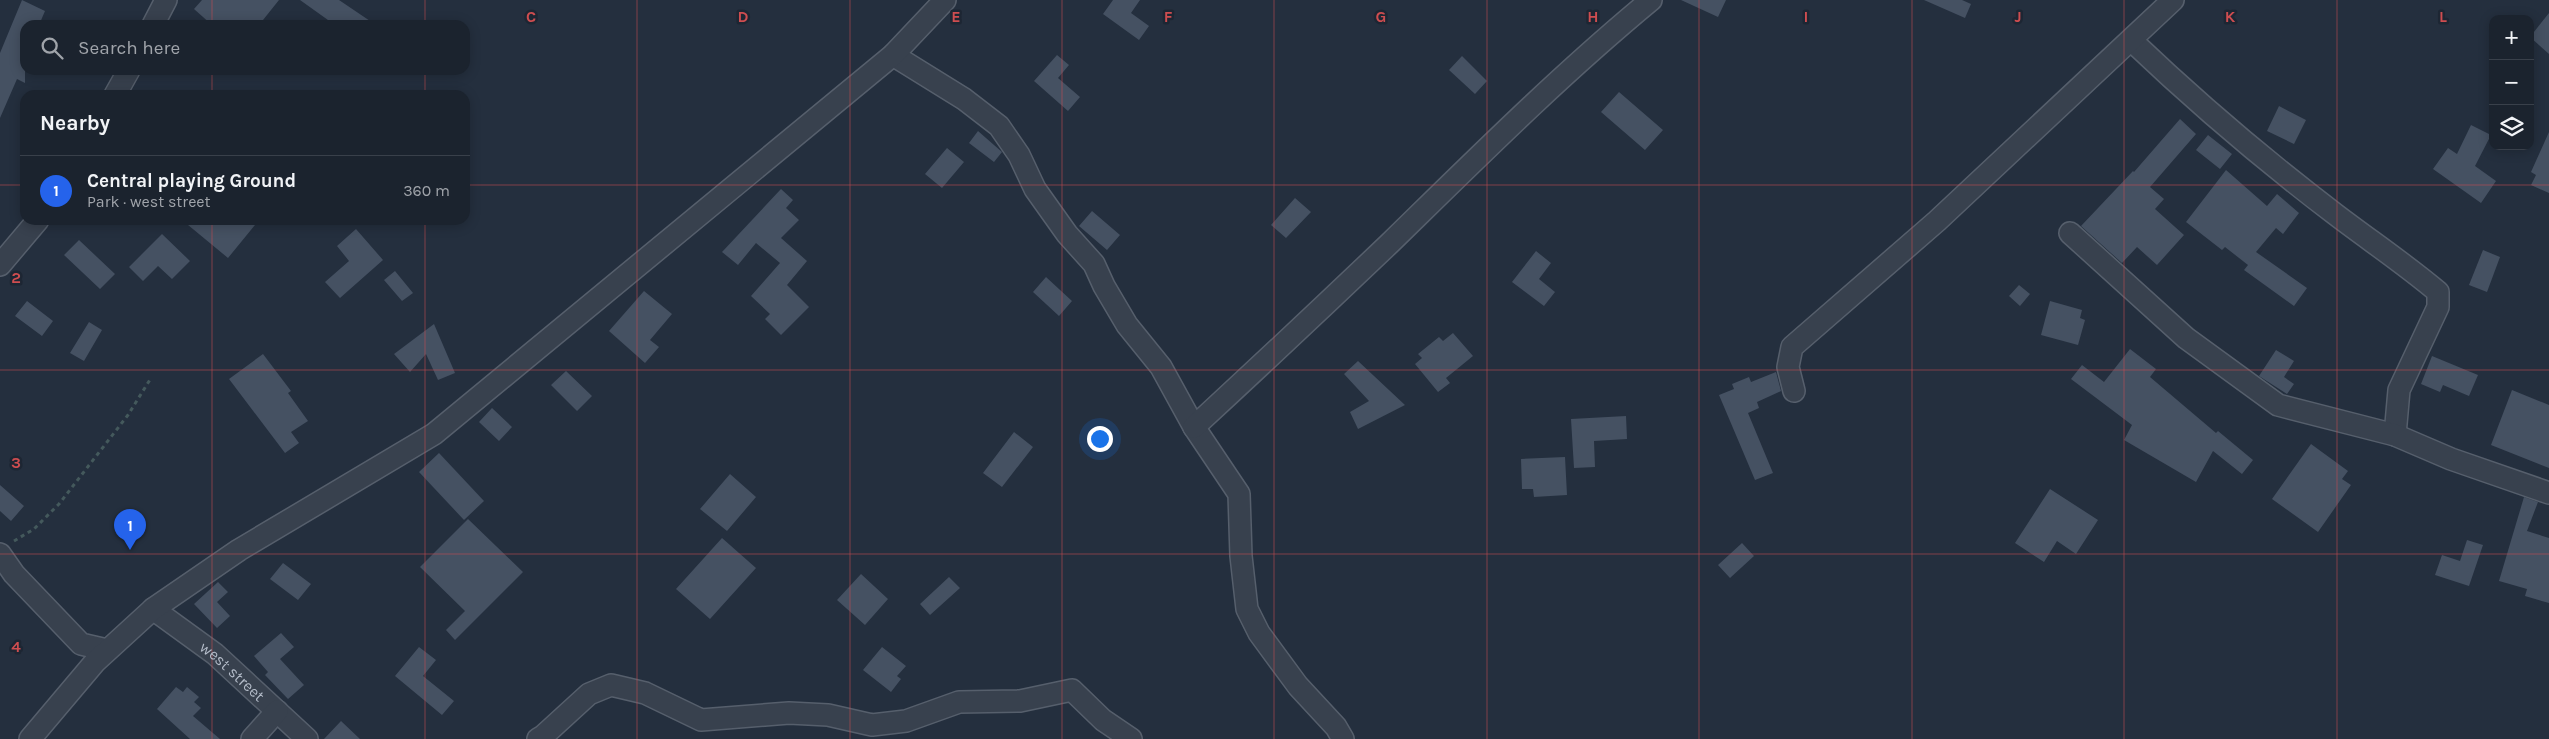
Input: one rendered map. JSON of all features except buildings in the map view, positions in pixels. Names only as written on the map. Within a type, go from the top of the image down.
[{"type":"street","points":[[156,20],[166,0]]},
{"type":"street","points":[[30,739],[107,650],[153,609],[238,550],[434,434],[893,55],[945,0]]},
{"type":"street","points":[[1194,427],[1327,304],[1509,127],[1605,38],[1651,0]]},
{"type":"street","points":[[1794,390],[1788,367],[1792,348],[1937,222],[2132,41],[2173,0]]},
{"type":"street","points":[[2132,41],[2200,105],[2334,213],[2409,267],[2438,292],[2438,307],[2399,390],[2395,435]]},
{"type":"street","points":[[893,55],[964,99],[999,126],[1019,155],[1035,189],[1067,234],[1094,264],[1104,286],[1127,325],[1161,367],[1194,427],[1239,494],[1241,556],[1246,609],[1259,633],[1298,686],[1336,727],[1343,739]]},
{"type":"street","points":[[118,90],[126,75]]},
{"type":"street","points":[[0,265],[34,225]]},
{"type":"street","points":[[2070,234],[2186,338],[2278,405],[2395,435],[2451,459],[2549,493]]},
{"type":"street","points":[[6,549],[14,574],[81,644],[107,650]]},
{"type":"street","name":"west street","points":[[153,609],[215,654],[307,739]]},
{"type":"street","points":[[81,644],[86,674]]},
{"type":"street","points":[[538,739],[544,736],[589,694],[611,685],[645,692],[700,720],[789,713],[828,716],[872,724],[906,722],[959,702],[1020,701],[1072,690],[1103,720],[1131,739]]},
{"type":"street","points":[[252,739],[277,711]]},
{"type":"path","points":[[6,549],[34,529],[59,504],[128,415],[151,378]]},
{"type":"place","name":"Central playing Ground","points":[[130,550]]}]
